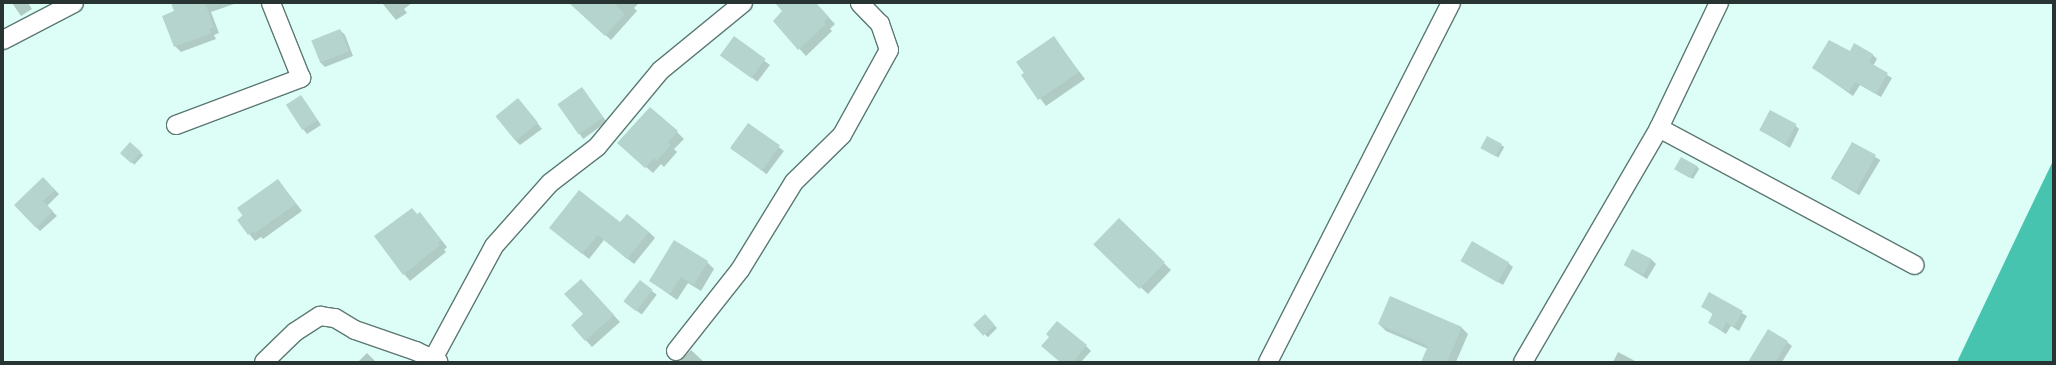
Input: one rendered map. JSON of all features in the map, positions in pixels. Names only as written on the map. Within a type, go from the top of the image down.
[{"type":"street","points":[[3,40],[74,3]]},
{"type":"street","points":[[176,125],[300,78],[271,3]]},
{"type":"street","points":[[264,362],[295,332],[320,316],[335,318],[355,330],[436,360],[494,246],[550,183],[597,147],[661,70],[743,3]]},
{"type":"street","points":[[676,351],[740,270],[794,182],[842,135],[889,50],[880,24],[860,3]]},
{"type":"street","points":[[1268,362],[1451,3]]},
{"type":"street","points":[[1523,362],[1659,128],[1719,3]]},
{"type":"street","points":[[1659,128],[1914,265]]},
{"type":"shaded area","points":[[2053,161],[2053,362],[1957,362],[2026,217]]},
{"type":"building","points":[[171,3],[205,3],[214,27],[209,29],[211,33],[174,47],[162,16],[174,11]]},
{"type":"building","points":[[569,3],[613,3],[625,14],[605,36]]},
{"type":"building","points":[[775,3],[816,3],[829,17],[824,22],[826,24],[798,50],[773,21],[782,11]]},
{"type":"building","points":[[340,29],[349,51],[320,63],[311,41]]},
{"type":"building","points":[[734,36],[766,59],[751,78],[720,55]]},
{"type":"building","points":[[1054,36],[1079,72],[1038,100],[1021,75],[1024,73],[1016,62]]},
{"type":"building","points":[[1829,40],[1850,51],[1854,43],[1873,54],[1869,62],[1888,73],[1876,94],[1855,82],[1849,92],[1812,68]]},
{"type":"building","points":[[582,87],[603,117],[579,135],[557,104]]},
{"type":"building","points":[[301,95],[317,120],[302,130],[286,105]]},
{"type":"building","points":[[518,98],[538,123],[516,141],[495,116]]},
{"type":"building","points":[[650,107],[678,131],[668,142],[671,145],[657,161],[654,158],[645,168],[617,143]]},
{"type":"building","points":[[1770,110],[1796,124],[1786,144],[1759,130]]},
{"type":"building","points":[[748,123],[780,145],[762,171],[730,148]]},
{"type":"building","points":[[1487,136],[1502,144],[1495,156],[1480,148]]},
{"type":"building","points":[[130,142],[141,152],[131,163],[120,153]]},
{"type":"building","points":[[1852,142],[1876,155],[1856,192],[1832,179]]},
{"type":"building","points":[[1681,157],[1697,166],[1690,178],[1674,169]]},
{"type":"building","points":[[43,177],[55,190],[43,201],[53,211],[36,228],[14,205]]},
{"type":"building","points":[[278,179],[296,204],[255,233],[254,231],[248,235],[237,220],[243,216],[237,208]]},
{"type":"building","points":[[579,190],[620,222],[627,214],[649,232],[627,259],[598,235],[582,254],[549,228]]},
{"type":"building","points":[[412,208],[417,214],[420,212],[441,240],[438,243],[440,245],[403,275],[374,236]]},
{"type":"building","points":[[1119,218],[1165,262],[1139,289],[1093,245]]},
{"type":"building","points":[[674,240],[708,261],[694,285],[681,277],[670,294],[649,281]]},
{"type":"building","points":[[1472,241],[1509,262],[1498,282],[1460,261]]},
{"type":"building","points":[[1632,249],[1652,259],[1643,275],[1624,265]]},
{"type":"building","points":[[581,279],[614,315],[585,341],[571,325],[583,314],[564,294]]},
{"type":"building","points":[[640,280],[653,290],[636,311],[623,301]]},
{"type":"building","points":[[1709,292],[1743,311],[1734,327],[1726,322],[1722,331],[1708,323],[1713,313],[1701,307]]},
{"type":"building","points":[[1390,296],[1462,327],[1447,362],[1421,362],[1428,346],[1378,324]]},
{"type":"building","points":[[985,314],[995,325],[983,336],[973,325]]},
{"type":"building","points":[[1057,321],[1087,345],[1073,362],[1060,362],[1041,346],[1049,337],[1046,334]]},
{"type":"building","points":[[1768,329],[1788,341],[1775,362],[1748,362]]}]
